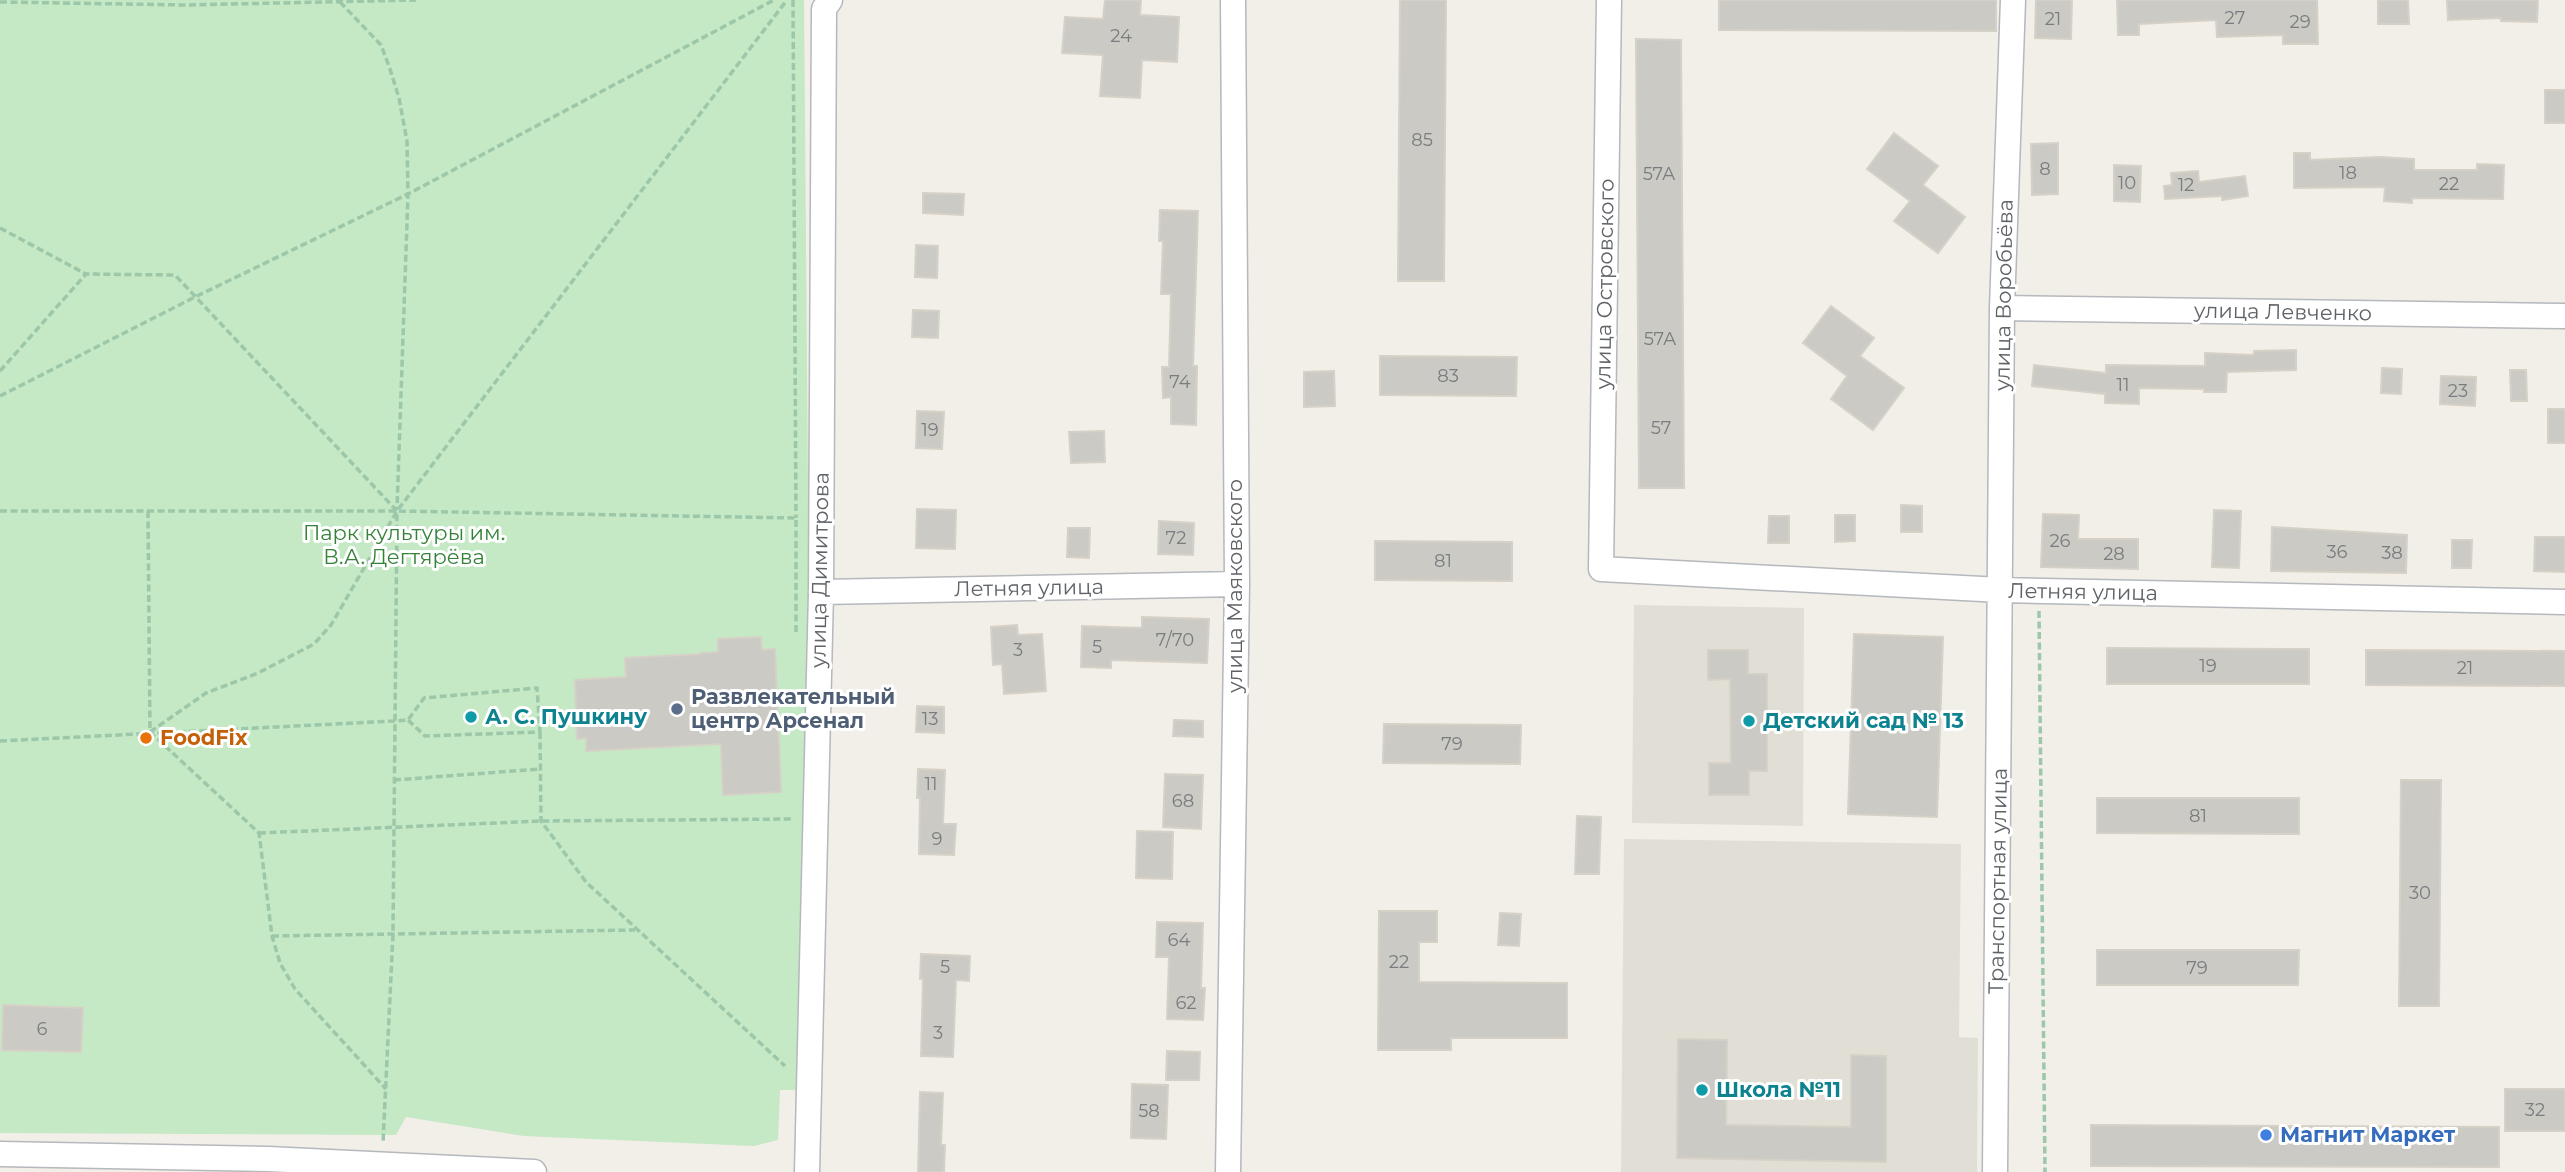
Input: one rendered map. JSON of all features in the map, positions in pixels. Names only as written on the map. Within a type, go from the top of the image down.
[{"type":"street","name":"улица Маяковского","points":[[1228,1172],[1237,584],[1233,0]]},
{"type":"street","name":"улица Островского","points":[[1601,569],[1609,0]]},
{"type":"street","name":"улица Воробьёва","points":[[2001,590],[2002,308],[2014,0]]},
{"type":"street","name":"улица Димитрова","points":[[807,1172],[821,592],[827,4]]},
{"type":"street","name":"улица Левченко","points":[[2002,308],[2565,316]]},
{"type":"street","name":"Летняя улица","points":[[1601,569],[2001,590],[2565,602]]},
{"type":"street","name":"Летняя улица","points":[[821,592],[1237,584]]},
{"type":"street","name":"Транспортная улица","points":[[1995,1172],[2001,590]]},
{"type":"street","points":[[0,1154],[268,1165],[382,1164],[534,1172]]},
{"type":"path","points":[[0,2],[186,5],[416,0]]},
{"type":"path","points":[[0,396],[195,297],[408,194],[774,0]]},
{"type":"path","points":[[150,732],[206,693],[258,673],[314,644],[331,625],[397,511],[787,0]]},
{"type":"path","points":[[793,0],[796,638]]},
{"type":"path","points":[[340,2],[381,45],[400,98],[407,141],[408,194],[397,511],[393,934],[382,1164]]},
{"type":"path","points":[[0,228],[86,274],[175,275],[397,511]]},
{"type":"path","points":[[0,371],[86,274]]},
{"type":"path","points":[[0,511],[397,511],[796,518]]},
{"type":"path","points":[[148,511],[150,732],[258,834],[272,936],[281,963],[295,989],[386,1089]]},
{"type":"path","points":[[2039,591],[2045,1172]]},
{"type":"path","points":[[408,720],[424,698],[537,688],[541,821],[576,872],[785,1066]]},
{"type":"path","points":[[0,741],[408,720],[425,736],[540,732]]},
{"type":"path","points":[[394,780],[540,769]]},
{"type":"path","points":[[258,834],[541,821],[795,819]]},
{"type":"path","points":[[272,936],[637,930]]},
{"type":"shaded area","points":[[1634,605],[1804,608],[1803,826],[1632,823]]},
{"type":"shaded area","points":[[1624,839],[1961,844],[1959,1037],[1978,1038],[1977,1172],[1621,1172]]},
{"type":"green space","name":"Парк культуры им. В.А. Дегтярёва","points":[[0,0],[804,0],[809,611],[803,1090],[780,1090],[778,1140],[754,1146],[524,1136],[406,1117],[396,1135],[0,1133]]},
{"type":"building","points":[[1105,0],[1141,0],[1140,15],[1179,17],[1177,62],[1142,60],[1140,98],[1100,96],[1103,55],[1062,53],[1065,17],[1103,19]]},
{"type":"building","points":[[1400,0],[1446,0],[1444,281],[1398,281]]},
{"type":"building","points":[[1719,0],[1996,0],[1996,31],[1719,30]]},
{"type":"building","points":[[2036,0],[2072,0],[2071,39],[2035,38]]},
{"type":"building","points":[[2117,0],[2317,0],[2318,44],[2283,44],[2283,35],[2217,37],[2216,20],[2139,24],[2139,35],[2118,35]]},
{"type":"building","points":[[2378,0],[2408,0],[2409,24],[2378,24]]},
{"type":"building","points":[[2447,0],[2538,0],[2537,22],[2501,21],[2501,18],[2448,20]]},
{"type":"building","points":[[1636,39],[1681,40],[1684,488],[1639,488]]},
{"type":"building","points":[[2545,90],[2565,90],[2565,123],[2545,123]]},
{"type":"building","points":[[1894,133],[1938,166],[1923,185],[1965,217],[1938,253],[1894,221],[1910,201],[1867,169]]},
{"type":"building","points":[[2058,143],[2058,194],[2032,195],[2031,144]]},
{"type":"building","points":[[2294,153],[2310,153],[2310,160],[2379,157],[2414,159],[2414,170],[2477,170],[2477,164],[2504,165],[2503,199],[2412,198],[2412,203],[2384,201],[2385,187],[2294,188]]},
{"type":"building","points":[[2114,165],[2141,166],[2140,202],[2114,201]]},
{"type":"building","points":[[2198,171],[2199,182],[2245,176],[2248,196],[2222,200],[2222,196],[2165,199],[2164,186],[2172,185],[2171,173]]},
{"type":"building","points":[[923,193],[964,194],[963,215],[923,213]]},
{"type":"building","points":[[1160,210],[1198,211],[1193,366],[1197,366],[1196,425],[1171,424],[1171,397],[1163,398],[1162,367],[1169,367],[1171,294],[1161,294],[1163,241],[1159,241]]},
{"type":"building","points":[[916,245],[938,246],[937,278],[915,277]]},
{"type":"building","points":[[1831,306],[1874,338],[1860,356],[1904,388],[1873,430],[1831,399],[1847,376],[1803,343]]},
{"type":"building","points":[[913,310],[939,311],[938,338],[912,337]]},
{"type":"building","points":[[2296,350],[2296,370],[2227,372],[2226,392],[2139,388],[2139,404],[2105,403],[2105,394],[2032,386],[2034,365],[2106,373],[2106,365],[2205,366],[2205,353],[2254,355],[2254,351]]},
{"type":"building","points":[[1380,356],[1517,357],[1516,396],[1380,395]]},
{"type":"building","points":[[2382,368],[2402,369],[2401,394],[2381,393]]},
{"type":"building","points":[[2510,370],[2526,370],[2527,401],[2511,401]]},
{"type":"building","points":[[1334,371],[1335,406],[1304,407],[1304,372]]},
{"type":"building","points":[[2441,376],[2476,377],[2475,406],[2440,404]]},
{"type":"building","points":[[2548,409],[2565,409],[2565,443],[2548,443]]},
{"type":"building","points":[[917,411],[944,412],[942,449],[916,448]]},
{"type":"building","points":[[1104,431],[1105,462],[1071,463],[1069,432]]},
{"type":"building","points":[[1901,505],[1922,506],[1922,532],[1901,532]]},
{"type":"building","points":[[917,509],[956,510],[955,549],[916,548]]},
{"type":"building","points":[[2214,510],[2241,511],[2239,568],[2212,567]]},
{"type":"building","points":[[2043,514],[2079,515],[2078,539],[2138,539],[2138,569],[2041,567]]},
{"type":"building","points":[[1835,515],[1855,515],[1855,541],[1835,542]]},
{"type":"building","points":[[1769,516],[1789,516],[1789,543],[1768,543]]},
{"type":"building","points":[[1159,521],[1194,523],[1193,555],[1158,554]]},
{"type":"building","points":[[2272,527],[2407,535],[2406,573],[2271,571]]},
{"type":"building","points":[[1068,528],[1090,528],[1089,558],[1067,557]]},
{"type":"building","points":[[2535,537],[2565,537],[2565,572],[2534,571]]},
{"type":"building","points":[[2452,540],[2472,540],[2471,568],[2452,568]]},
{"type":"building","points":[[1375,541],[1512,542],[1512,581],[1375,580]]},
{"type":"building","points":[[1142,617],[1209,619],[1207,663],[1111,660],[1111,668],[1081,667],[1082,626],[1142,628]]},
{"type":"building","points":[[1017,625],[1018,635],[1042,634],[1046,691],[1004,694],[1002,664],[993,665],[991,627]]},
{"type":"building","points":[[1854,634],[1943,637],[1937,817],[1848,814]]},
{"type":"building","name":"Развлекательный центр Арсенал","points":[[761,637],[762,650],[775,649],[781,792],[723,795],[721,744],[586,751],[586,738],[577,739],[575,680],[626,677],[625,658],[718,652],[718,639]]},
{"type":"building","points":[[2107,648],[2309,649],[2309,684],[2107,684]]},
{"type":"building","name":"Детский сад № 13","points":[[1708,650],[1748,650],[1748,674],[1767,674],[1767,771],[1749,771],[1749,795],[1709,795],[1709,763],[1731,763],[1730,679],[1708,680]]},
{"type":"building","points":[[2366,650],[2565,651],[2565,686],[2366,685]]},
{"type":"building","points":[[917,706],[944,707],[944,733],[916,732]]},
{"type":"building","points":[[1174,720],[1203,721],[1203,737],[1173,736]]},
{"type":"building","points":[[1384,724],[1521,725],[1520,764],[1383,763]]},
{"type":"building","points":[[918,769],[945,770],[943,824],[956,824],[954,855],[919,854]]},
{"type":"building","points":[[1165,774],[1203,775],[1201,829],[1163,827]]},
{"type":"building","points":[[2401,780],[2441,780],[2439,1006],[2399,1006]]},
{"type":"building","points":[[2097,798],[2299,798],[2299,834],[2097,833]]},
{"type":"building","points":[[1577,816],[1601,817],[1599,874],[1575,874]]},
{"type":"building","points":[[1137,831],[1173,832],[1172,879],[1136,878]]},
{"type":"building","points":[[1379,911],[1437,911],[1437,942],[1419,942],[1419,982],[1567,983],[1567,1038],[1451,1038],[1451,1050],[1378,1050]]},
{"type":"building","points":[[1500,913],[1521,914],[1519,946],[1498,945]]},
{"type":"building","points":[[1157,922],[1203,923],[1203,1020],[1167,1019],[1169,957],[1156,957]]},
{"type":"building","points":[[2097,950],[2299,950],[2298,985],[2097,985]]},
{"type":"building","points":[[921,954],[970,956],[969,981],[956,980],[953,1057],[921,1056]]},
{"type":"building","points":[[3,1005],[83,1008],[81,1052],[2,1050]]},
{"type":"building","name":"Школа №11","points":[[1678,1039],[1727,1040],[1726,1125],[1851,1127],[1851,1055],[1886,1056],[1886,1162],[1677,1158]]},
{"type":"building","points":[[1167,1051],[1200,1052],[1199,1080],[1166,1080]]},
{"type":"building","points":[[1132,1084],[1168,1085],[1166,1139],[1131,1138]]},
{"type":"building","points":[[2505,1089],[2565,1089],[2565,1131],[2505,1131]]},
{"type":"building","points":[[920,1092],[943,1093],[941,1145],[945,1145],[944,1172],[918,1172]]},
{"type":"building","points":[[2091,1125],[2499,1127],[2499,1167],[2091,1166]]},
{"type":"place","name":"Развлекательный центр Арсенал","points":[[677,709]]},
{"type":"place","name":"А. С. Пушкину","points":[[471,717]]},
{"type":"place","name":"Детский сад № 13","points":[[1749,721]]},
{"type":"place","name":"FoodFix","points":[[146,738]]},
{"type":"place","name":"Школа №11","points":[[1702,1090]]},
{"type":"place","name":"Магнит Маркет","points":[[2266,1135]]}]
